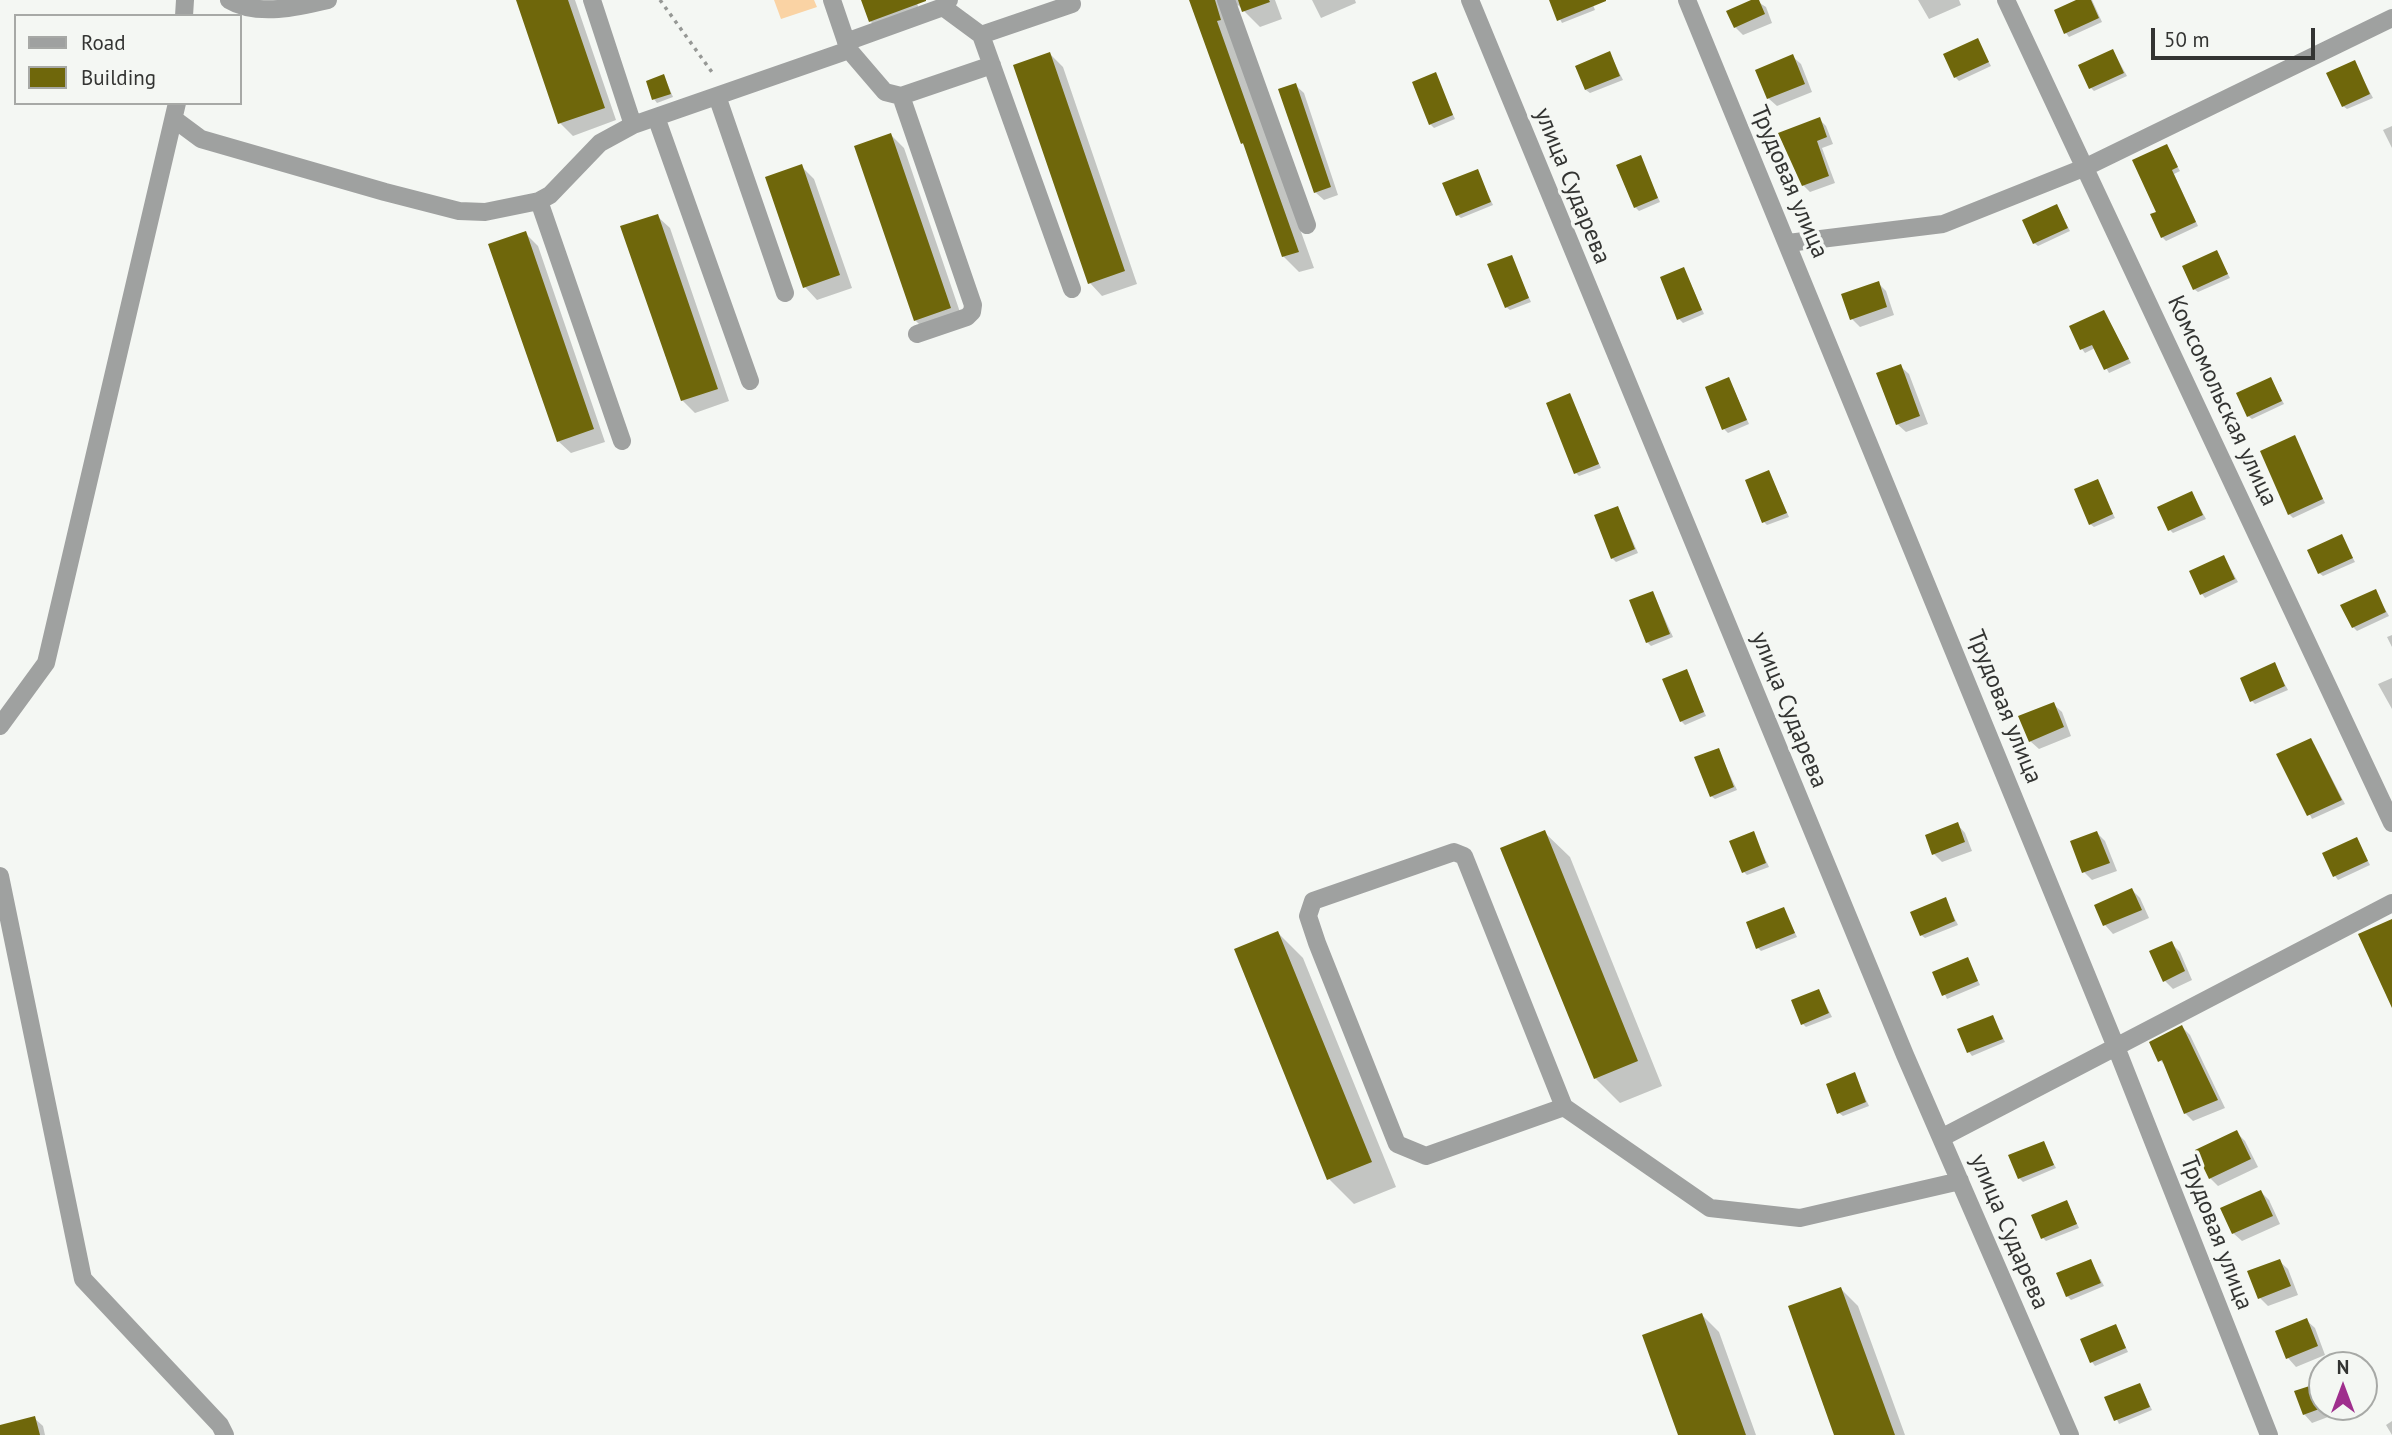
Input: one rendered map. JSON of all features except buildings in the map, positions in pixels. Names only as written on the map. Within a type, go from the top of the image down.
[{"type":"street","points":[[229,0],[239,6],[290,9],[328,0]]},
{"type":"street","points":[[592,0],[633,125]]},
{"type":"street","points":[[832,0],[848,46],[885,92],[901,96],[992,65]]},
{"type":"street","points":[[981,35],[1072,4],[1070,0]]},
{"type":"street","points":[[1226,0],[1307,225]]},
{"type":"street","name":"улица Сударева","points":[[1470,0],[1941,1138],[2070,1435]]},
{"type":"street","name":"Трудовая улица","points":[[1687,0],[2116,1047],[2269,1435]]},
{"type":"street","name":"Комсомольская улица","points":[[2006,0],[2392,823]]},
{"type":"street","points":[[175,111],[201,139],[459,211],[494,211],[539,201],[557,189],[573,168],[600,143],[633,125],[848,46],[946,4],[981,35],[1072,289]]},
{"type":"street","points":[[1788,243],[1943,224],[2086,167],[2392,18]]},
{"type":"street","points":[[722,94],[785,293]]},
{"type":"street","points":[[901,96],[973,305],[972,312],[967,317],[917,334]]},
{"type":"street","points":[[0,726],[46,663],[175,111]]},
{"type":"street","points":[[656,117],[750,381]]},
{"type":"street","points":[[539,201],[622,441]]},
{"type":"street","points":[[1564,1107],[1426,1156],[1397,1143],[1317,943],[1308,916],[1313,901],[1454,852],[1464,856],[1564,1107],[1710,1208],[1800,1218],[1960,1181]]},
{"type":"street","points":[[0,876],[83,1279],[220,1425],[225,1435]]},
{"type":"street","points":[[1941,1138],[2392,903]]},
{"type":"path","points":[[660,0],[722,94]]},
{"type":"shaded area","points":[[774,0],[814,0],[817,7],[781,19]]}]
